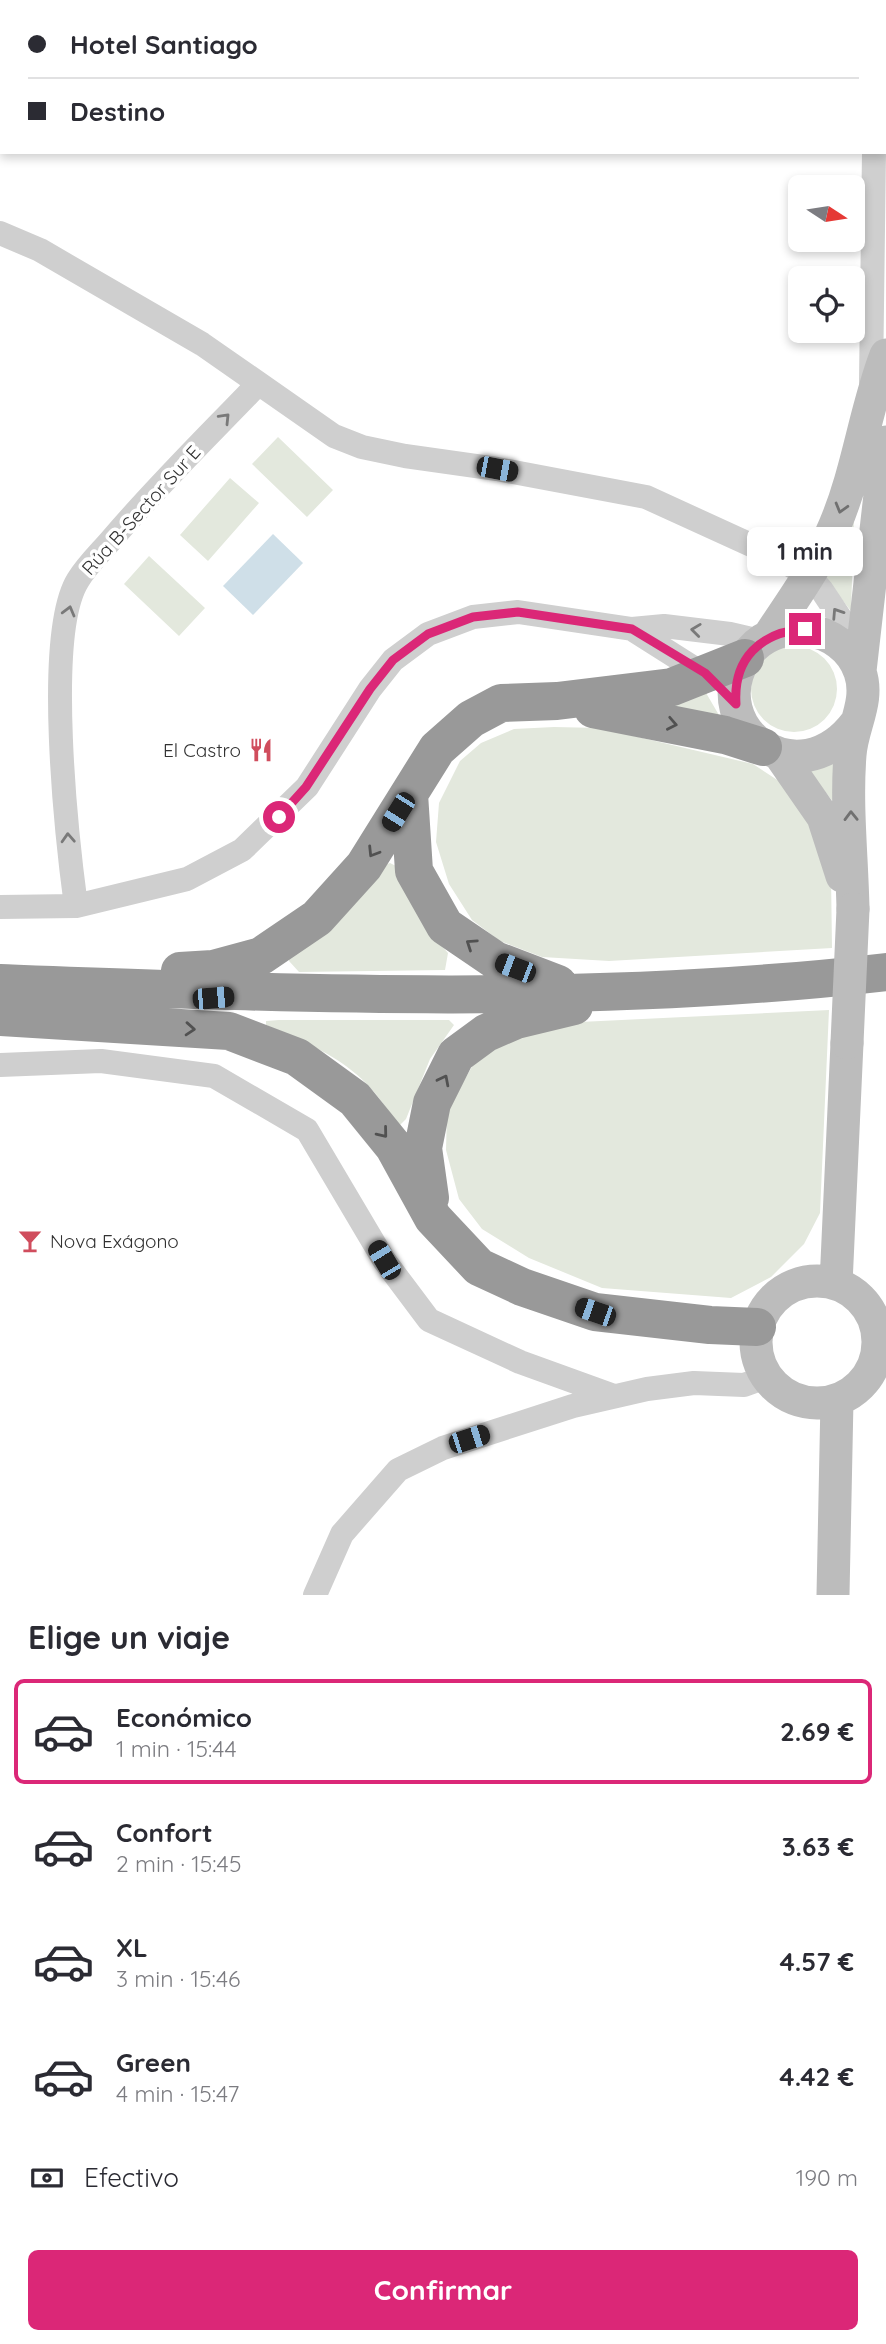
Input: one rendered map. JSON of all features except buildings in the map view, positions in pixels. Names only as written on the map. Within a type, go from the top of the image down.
[{"type":"highway","points":[[0,982],[213,969],[261,956],[317,918],[364,866],[437,749],[471,719],[501,703],[556,701],[672,687],[758,645]]},
{"type":"highway","points":[[556,701],[725,734],[772,751]]},
{"type":"highway","points":[[409,794],[414,870],[445,926],[495,960],[577,991]]},
{"type":"highway","points":[[0,982],[267,993],[621,993],[797,982],[886,972]]},
{"type":"highway","points":[[0,1017],[267,993]]},
{"type":"highway","points":[[432,1218],[424,1148],[432,1103],[456,1055],[486,1033],[516,1020],[621,993]]},
{"type":"highway","points":[[0,1017],[229,1031],[297,1057],[355,1098],[394,1147],[432,1218],[479,1267],[522,1287],[595,1312],[710,1325],[757,1326]]},
{"type":"main road","points":[[853,909],[823,817],[772,751],[741,721],[735,688],[758,645],[810,577],[836,523],[871,395],[886,355]]},
{"type":"main road","points":[[836,1284],[853,909],[850,754],[863,697],[855,663],[867,594],[886,442]]},
{"type":"main road","points":[[758,645],[795,629],[822,633],[838,641],[855,663]]},
{"type":"main road","points":[[772,751],[802,758],[824,752],[843,741],[856,723]]},
{"type":"main road","points":[[812,1280],[836,1284],[849,1289],[863,1301],[878,1333],[873,1368],[863,1383],[838,1399],[815,1404],[797,1401],[779,1391],[766,1377],[758,1361],[757,1326],[765,1309],[777,1295],[793,1285],[812,1280]]},
{"type":"main road","points":[[833,1595],[838,1399]]},
{"type":"street","points":[[867,594],[865,517],[879,424],[871,395],[874,154]]},
{"type":"street","points":[[0,233],[40,250],[202,344],[257,385],[334,436],[362,447],[646,497],[773,555],[810,577],[847,628],[855,663]]},
{"type":"street","name":"Rúa B-Sector Sur E","points":[[76,906],[68,849],[61,713],[62,636],[77,581],[134,513],[257,385]]},
{"type":"street","points":[[773,555],[786,582],[791,605]]},
{"type":"street","points":[[0,907],[76,906],[187,879],[242,850],[306,787],[370,689],[393,660],[428,634],[473,617],[518,612],[632,629],[664,626],[730,634],[758,645]]},
{"type":"street","points":[[632,629],[705,673],[736,704]]},
{"type":"street","points":[[0,1065],[101,1061],[214,1076],[307,1130],[384,1260],[429,1320],[520,1362],[614,1396]]},
{"type":"street","points":[[315,1595],[342,1534],[398,1470],[443,1448],[614,1396],[694,1383],[744,1385],[766,1377]]},
{"type":"shaded area","points":[[278,437],[333,490],[307,517],[252,464]]},
{"type":"shaded area","points":[[230,478],[259,503],[208,561],[180,535]]},
{"type":"shaded area","points":[[854,517],[851,611],[825,578]]},
{"type":"shaded area","points":[[273,534],[303,563],[253,615],[223,586]]},
{"type":"shaded area","points":[[149,556],[205,608],[179,636],[124,584]]},
{"type":"shaded area","points":[[794,646],[810,650],[824,659],[833,673],[837,689],[833,705],[824,719],[810,728],[794,732],[778,728],[764,719],[755,705],[751,689],[755,673],[764,659],[778,650]]},
{"type":"shaded area","points":[[702,686],[723,722],[652,706]]},
{"type":"shaded area","points":[[600,728],[753,764],[782,783],[808,821],[831,875],[832,948],[609,961],[542,957],[500,941],[472,920],[449,884],[436,842],[439,803],[460,761],[481,743],[514,729]]},
{"type":"shaded area","points":[[833,758],[834,803],[805,766]]},
{"type":"shaded area","points":[[390,863],[400,868],[432,935],[448,953],[445,970],[299,972],[289,961],[289,955],[380,867]]},
{"type":"shaded area","points":[[829,1010],[820,1213],[804,1244],[771,1277],[731,1298],[602,1288],[529,1258],[482,1229],[459,1199],[446,1150],[447,1111],[474,1063],[523,1030],[580,1022]]},
{"type":"shaded area","points":[[279,1020],[449,1020],[454,1025],[430,1059],[406,1119],[398,1127],[372,1089],[342,1063],[266,1025],[266,1021]]},
{"type":"place","name":"El Castro","points":[[261,750]]},
{"type":"place","name":"Nova Exágono","points":[[30,1241]]},
{"type":"route","points":[[279,817],[306,787],[370,689],[393,660],[428,634],[473,617],[518,612],[632,629],[705,673],[736,704],[738,673],[752,649],[769,636],[786,630],[805,629]]}]
